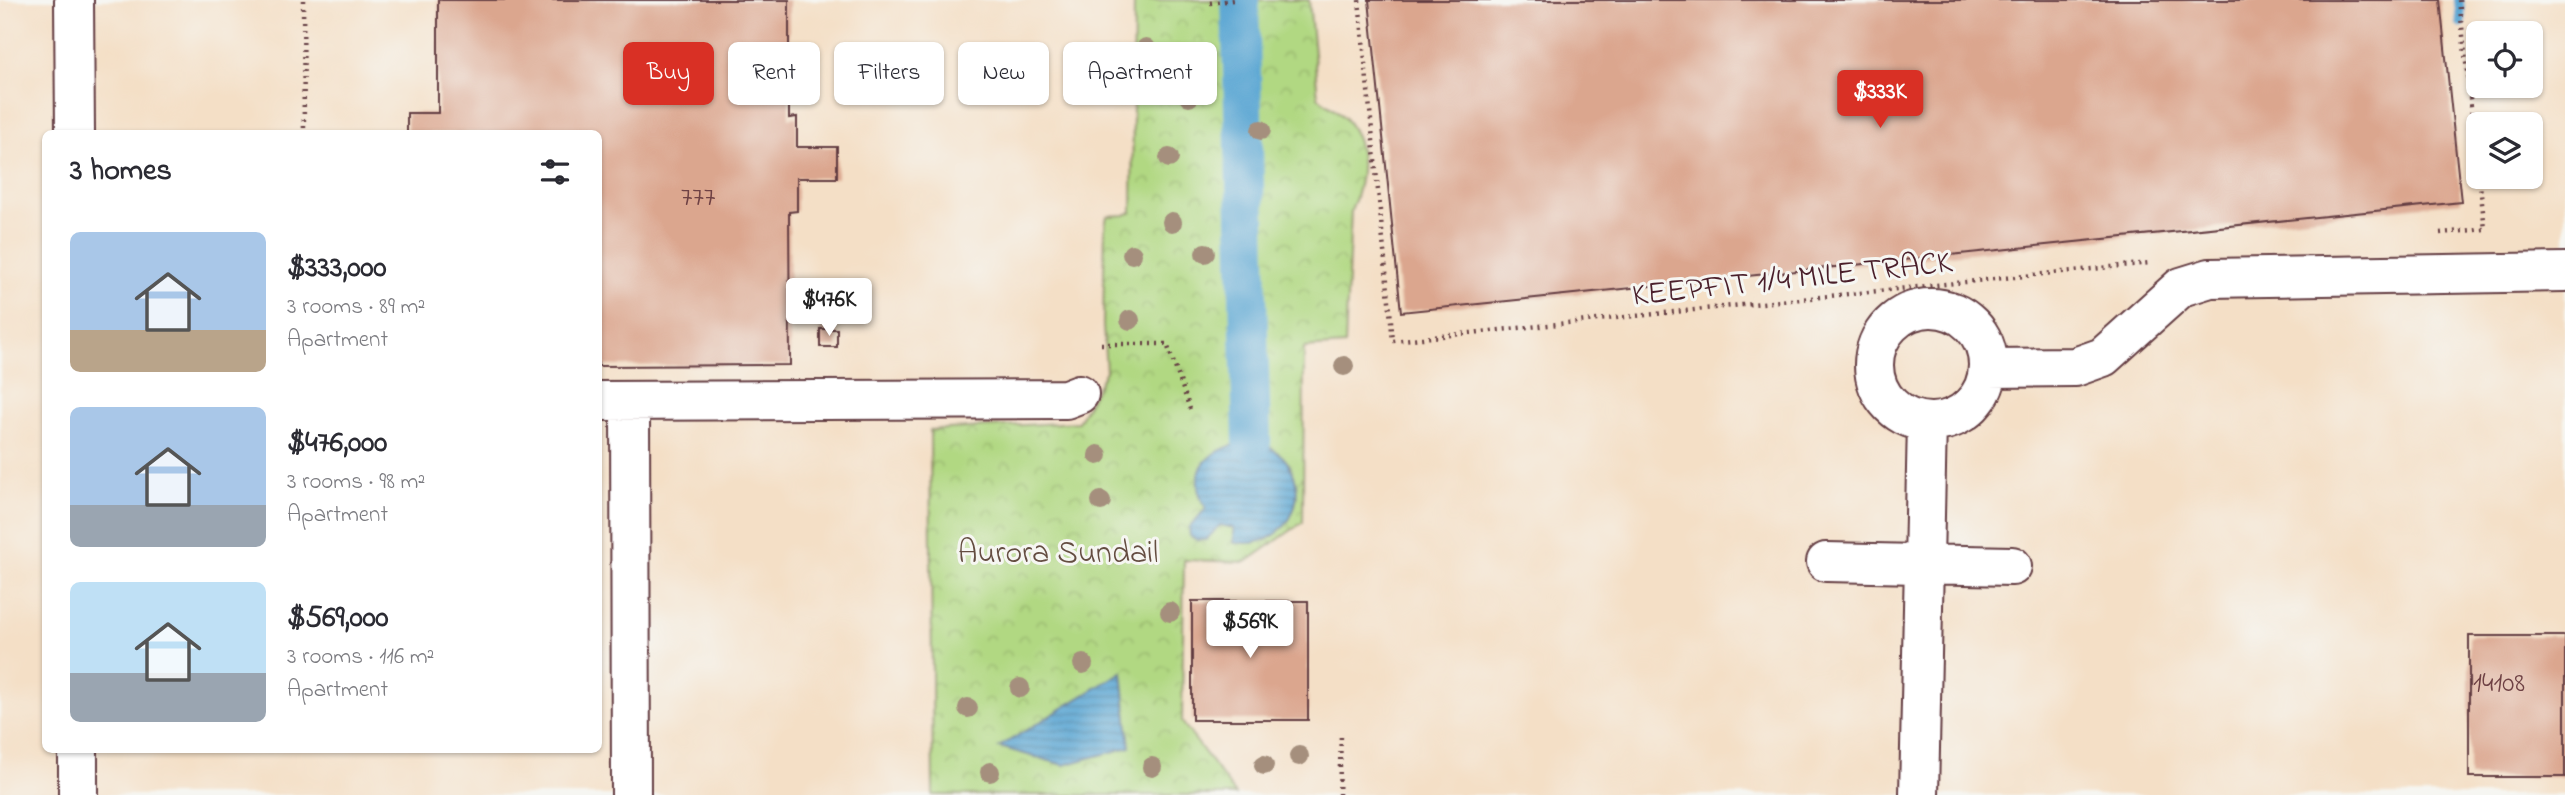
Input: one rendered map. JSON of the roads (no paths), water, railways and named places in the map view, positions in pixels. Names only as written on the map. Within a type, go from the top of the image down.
[{"type":"main road","points":[[74,0],[75,130]]},
{"type":"main road","points":[[1989,368],[2076,367],[2103,357],[2181,287],[2210,278],[2565,272]]},
{"type":"main road","points":[[1934,307],[1952,311],[1968,320],[1980,334],[1987,350],[1989,368],[1985,386],[1976,402],[1962,414],[1945,421],[1927,422],[1910,419],[1895,410],[1883,397],[1876,382],[1873,364],[1877,346],[1885,330],[1899,317],[1915,310],[1934,307]]},
{"type":"main road","points":[[631,795],[614,401],[1066,399],[1079,394]]},
{"type":"main road","points":[[1919,795],[1927,422]]},
{"type":"main road","points":[[1826,562],[2012,566]]},
{"type":"main road","points":[[78,753],[78,795]]},
{"type":"water","points":[[1252,442],[1279,453],[1290,466],[1295,478],[1296,502],[1286,524],[1267,539],[1255,542],[1234,543],[1234,528],[1220,525],[1206,540],[1197,540],[1190,536],[1189,528],[1206,508],[1198,490],[1198,476],[1202,467],[1223,449]]},
{"type":"water","points":[[1122,672],[1130,747],[1064,765],[999,747]]},
{"type":"waterway","points":[[1240,0],[1252,442]]},
{"type":"waterway","points":[[2459,0],[2461,23]]},
{"type":"park label","name":"Aurora Sundail","points":[[1058,551]]}]
